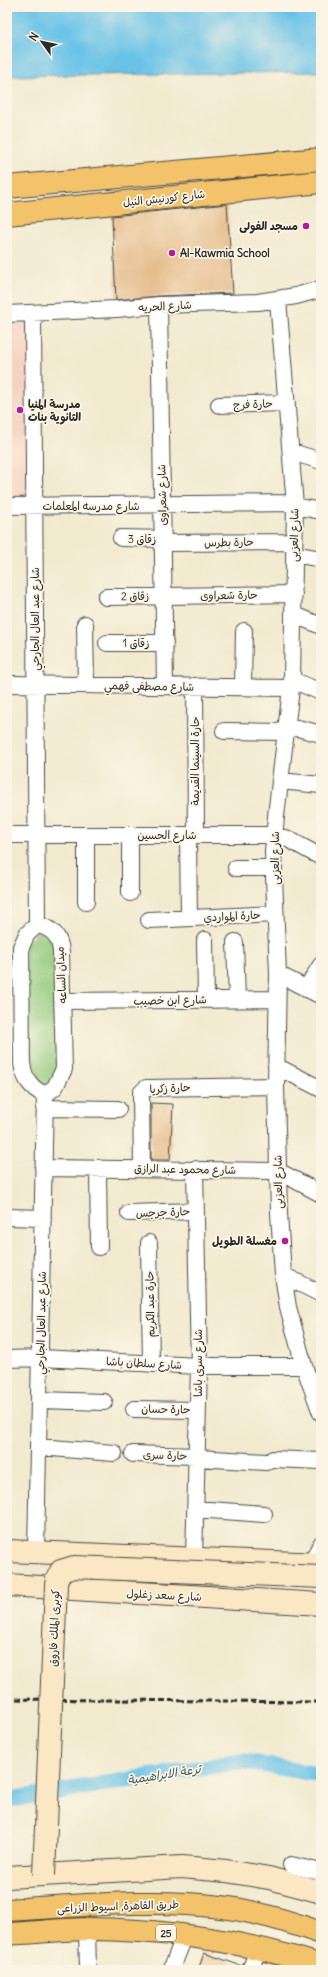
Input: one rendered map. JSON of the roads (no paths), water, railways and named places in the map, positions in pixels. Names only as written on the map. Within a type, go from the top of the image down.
[{"type":"main road","points":[[7,187],[321,159]]},
{"type":"main road","name":"شارع كورنيش النيل","points":[[7,214],[321,182]]},
{"type":"main road","points":[[7,1551],[194,1558],[318,1568]]},
{"type":"main road","name":"كوبرى الملك فاروق","points":[[44,1875],[56,1579],[61,1571],[74,1567],[318,1568]]},
{"type":"main road","name":"شارع سعد زغلول","points":[[7,1585],[321,1604]]},
{"type":"main road","points":[[7,1877],[182,1867],[226,1871],[269,1878],[321,1892]]},
{"type":"main road","name":"طريق القاهرة, اسيوط الزراعى","points":[[7,1910],[148,1903],[185,1904],[222,1907],[258,1913],[321,1933]]},
{"type":"main road","name":"طريق القاهرة, اسيوط الزراعى","points":[[7,1934],[87,1929],[184,1935],[258,1948],[321,1966]]},
{"type":"street","name":"شارع الحريه","points":[[7,314],[278,300],[321,289]]},
{"type":"street","name":"شارع العزبى","points":[[278,300],[292,452],[295,504],[291,684],[274,835],[275,914],[278,974],[276,1086],[279,1213],[283,1275],[288,1307],[304,1366],[321,1411]]},
{"type":"street","name":"شارع شعراوى","points":[[159,305],[164,643],[166,686]]},
{"type":"street","name":"شارع عبد العال الجارحي","points":[[33,313],[37,925]]},
{"type":"street","name":"حارة فرج","points":[[219,405],[287,403]]},
{"type":"street","points":[[292,452],[321,462]]},
{"type":"street","name":"شارع مدرسه المعلمات","points":[[7,506],[295,504],[321,511]]},
{"type":"street","name":"زقاق 3","points":[[121,538],[163,541]]},
{"type":"street","name":"حارة بطرس","points":[[163,541],[294,548],[321,559]]},
{"type":"street","name":"حارة شعراوى","points":[[164,596],[294,594]]},
{"type":"street","name":"زقاق 2","points":[[106,596],[164,596]]},
{"type":"street","points":[[293,614],[321,626]]},
{"type":"street","points":[[85,624],[86,685]]},
{"type":"street","points":[[243,686],[244,631]]},
{"type":"street","name":"زقاق 1","points":[[107,643],[164,643]]},
{"type":"street","name":"شارع مصطفى فهمي","points":[[7,684],[166,686],[243,686],[291,684]]},
{"type":"street","points":[[291,684],[321,692]]},
{"type":"street","name":"حارة السينما القديمة","points":[[192,835],[195,686]]},
{"type":"street","points":[[224,731],[286,729],[321,734]]},
{"type":"street","points":[[280,781],[321,785]]},
{"type":"street","name":"شارع الحسين","points":[[7,835],[274,835],[288,840],[321,857]]},
{"type":"street","points":[[86,835],[86,902]]},
{"type":"street","points":[[130,835],[130,893]]},
{"type":"street","name":"حارة المواردي","points":[[189,918],[192,835]]},
{"type":"street","points":[[236,868],[274,868]]},
{"type":"street","name":"حارة المواردي","points":[[149,920],[275,914]]},
{"type":"street","points":[[37,925],[27,934],[21,948],[14,1013],[23,1072],[31,1086],[45,1102],[118,1109]]},
{"type":"street","name":"ميدان الساعه","points":[[37,925],[45,926],[52,931],[58,937],[61,944],[64,1069],[45,1102]]},
{"type":"street","points":[[205,940],[206,999]]},
{"type":"street","points":[[235,942],[237,999]]},
{"type":"street","points":[[306,989],[321,965]]},
{"type":"street","points":[[278,974],[321,996]]},
{"type":"street","name":"شارع ابن خصيب","points":[[63,1001],[277,998]]},
{"type":"street","points":[[276,1066],[321,1088]]},
{"type":"street","name":"حارة زكريا","points":[[142,1168],[141,1093],[146,1088],[276,1086]]},
{"type":"street","name":"شارع عبد العال الجارحي","points":[[36,1551],[45,1102]]},
{"type":"street","name":"شارع محمود عبد الرازق","points":[[43,1168],[142,1168],[278,1172],[321,1194]]},
{"type":"street","points":[[98,1168],[99,1247]]},
{"type":"street","name":"شارع سرى باشا","points":[[194,1558],[199,1366],[195,1169]]},
{"type":"street","name":"حارة جرجس","points":[[129,1213],[196,1211]]},
{"type":"street","points":[[7,1217],[43,1218]]},
{"type":"street","name":"حارة عبد الكريم","points":[[149,1243],[151,1364]]},
{"type":"street","points":[[283,1275],[321,1294]]},
{"type":"street","name":"شارع سلطان باشا","points":[[7,1359],[41,1358],[199,1366],[304,1366]]},
{"type":"street","points":[[40,1400],[104,1402]]},
{"type":"street","name":"حارة حسان","points":[[134,1408],[198,1410]]},
{"type":"street","points":[[39,1447],[114,1453]]},
{"type":"street","name":"حارة سرى","points":[[133,1454],[270,1461],[321,1461]]},
{"type":"street","points":[[196,1510],[264,1514]]},
{"type":"street","points":[[318,1568],[321,1544]]},
{"type":"street","points":[[291,1865],[321,1872]]},
{"type":"street","points":[[87,1929],[88,1970]]},
{"type":"street","points":[[171,1970],[184,1935]]},
{"type":"street","points":[[250,1970],[258,1948]]},
{"type":"water","points":[[7,7],[321,7],[321,72],[7,76]]},
{"type":"waterway","name":"ترعة الابراهيمية","points":[[7,1800],[243,1761],[321,1775]]},
{"type":"railway","points":[[7,1699],[321,1702]]},
{"type":"place","name":"مسجد الفولى","points":[[306,226]]},
{"type":"place","name":"Al-Kawmia School","points":[[172,253]]},
{"type":"place","name":"مدرسة المنيا الثانوية بنات","points":[[20,410]]},
{"type":"place","name":"مغسلة الطويل","points":[[285,1241]]}]
